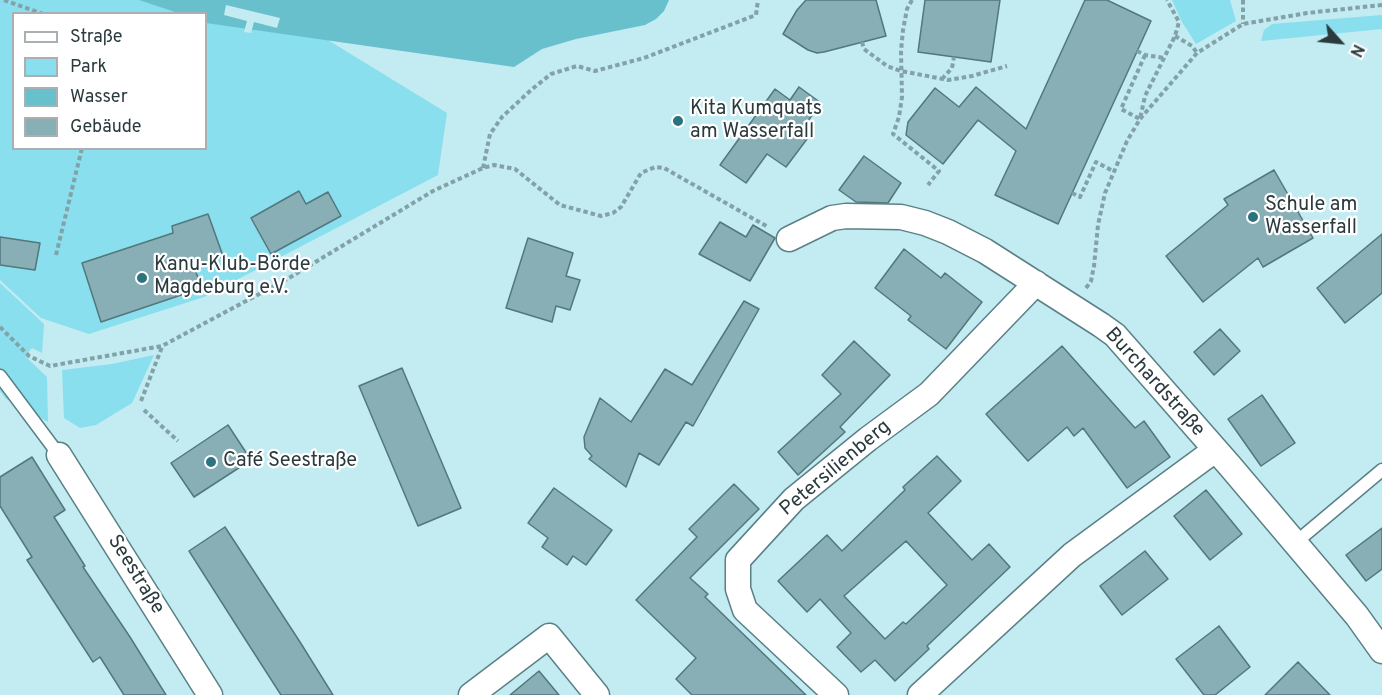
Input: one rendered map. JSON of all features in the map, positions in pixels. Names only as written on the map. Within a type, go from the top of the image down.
[{"type":"street","name":"Burchardstraße","points":[[789,239],[831,218],[846,216],[901,217],[925,223],[952,234],[1036,283],[1115,335],[1357,616],[1382,651]]},
{"type":"street","name":"Petersilienberg","points":[[836,695],[745,610],[738,589],[738,560],[794,499],[928,394],[1036,283]]},
{"type":"street","points":[[920,695],[1072,555],[1215,450]]},
{"type":"street","name":"Seestraße","points":[[59,455],[210,695]]},
{"type":"street","points":[[471,695],[549,636],[597,695]]},
{"type":"lane","points":[[0,376],[59,455]]},
{"type":"lane","points":[[1295,543],[1382,470]]},
{"type":"path","points":[[4,0],[37,12]]},
{"type":"path","points":[[483,168],[490,134],[502,117],[552,74],[577,66],[594,71],[644,58],[756,15],[758,0]]},
{"type":"path","points":[[912,0],[906,9],[901,51],[902,97],[899,117],[893,134],[939,171],[928,185]]},
{"type":"path","points":[[1140,119],[1145,96],[1165,58],[1179,22],[1167,0]]},
{"type":"path","points":[[1243,0],[1243,24]]},
{"type":"path","points":[[1075,308],[1091,280],[1098,225],[1105,193],[1113,171],[1140,119],[1197,53],[1243,24],[1307,13],[1382,5]]},
{"type":"path","points":[[1175,36],[1192,46],[1197,53]]},
{"type":"path","points":[[862,42],[864,49],[887,66],[942,79],[972,76],[1007,66]]},
{"type":"path","points":[[1137,51],[1145,55],[1165,58]]},
{"type":"path","points":[[1140,119],[1121,109],[1145,55]]},
{"type":"path","points":[[942,79],[952,68],[954,57]]},
{"type":"path","points":[[917,153],[922,147]]},
{"type":"path","points":[[56,255],[82,150]]},
{"type":"path","points":[[1072,193],[1080,197],[1096,162],[1113,171]]},
{"type":"path","points":[[0,327],[29,356],[51,366],[162,346],[289,278],[433,191],[494,165],[515,168],[560,205],[601,216],[614,213],[621,207],[641,173],[655,167],[664,168],[789,239]]},
{"type":"path","points":[[141,401],[162,346]]},
{"type":"path","points":[[144,410],[178,441]]},
{"type":"green space","points":[[0,0],[251,0],[287,15],[447,113],[438,175],[204,297],[89,334],[41,318],[0,280]]},
{"type":"green space","points":[[1172,0],[1230,0],[1236,21],[1196,44]]},
{"type":"green space","points":[[1382,15],[1382,29],[1261,41],[1264,30],[1272,24]]},
{"type":"green space","points":[[0,283],[44,324],[42,353],[32,348],[25,356],[47,377],[48,422],[6,399],[0,391]]},
{"type":"green space","points":[[154,355],[132,403],[96,425],[80,428],[64,418],[62,370],[112,364]]},
{"type":"water","points":[[139,0],[669,0],[664,11],[645,25],[576,39],[542,49],[514,67],[207,23],[207,12],[175,12]]},
{"type":"pier","points":[[226,5],[280,18],[277,28],[254,22],[251,33],[244,32],[247,21],[224,15]]},
{"type":"building","points":[[806,0],[876,0],[886,36],[824,52],[817,53],[808,50],[783,34],[797,10]]},
{"type":"building","points":[[925,0],[1000,0],[991,62],[918,52]]},
{"type":"building","points":[[1085,0],[1107,0],[1151,21],[1058,224],[995,195],[1016,151],[978,120],[943,164],[906,135],[908,122],[935,88],[959,107],[976,87],[1026,129]]},
{"type":"building","points":[[799,87],[821,103],[805,125],[813,131],[786,167],[767,154],[746,183],[720,165],[775,89],[790,100]]},
{"type":"building","points":[[864,156],[901,183],[888,203],[856,202],[839,190]]},
{"type":"building","points":[[1274,170],[1313,238],[1263,267],[1258,258],[1203,302],[1166,256],[1228,205],[1224,199]]},
{"type":"building","points":[[299,191],[306,204],[328,192],[341,216],[271,254],[251,218]]},
{"type":"building","name":"Kanu-Klub-Börde Magdeburg e.V.","points":[[208,214],[223,256],[194,267],[202,288],[101,322],[82,263],[173,233],[172,226]]},
{"type":"building","points":[[720,222],[746,237],[753,225],[775,238],[750,281],[699,254]]},
{"type":"building","points":[[1382,234],[1382,293],[1345,323],[1317,288]]},
{"type":"building","points":[[0,237],[40,243],[35,270],[0,265]]},
{"type":"building","points":[[528,238],[573,253],[566,276],[580,280],[570,310],[556,306],[552,322],[506,308]]},
{"type":"building","points":[[904,249],[941,278],[945,273],[982,302],[946,349],[908,320],[911,316],[875,288]]},
{"type":"building","points":[[744,301],[759,309],[693,426],[686,422],[659,465],[639,453],[626,487],[589,459],[592,456],[585,448],[584,437],[600,398],[631,422],[665,369],[692,385]]},
{"type":"building","points":[[1220,329],[1240,351],[1214,375],[1194,352]]},
{"type":"building","points":[[854,341],[890,375],[840,427],[845,432],[798,475],[778,452],[841,394],[822,375]]},
{"type":"building","points":[[1062,346],[1135,428],[1144,421],[1170,457],[1127,488],[1083,428],[1074,436],[1067,427],[1028,461],[986,414]]},
{"type":"building","points":[[402,368],[461,508],[418,526],[359,386]]},
{"type":"building","points":[[1262,395],[1295,443],[1261,466],[1228,419]]},
{"type":"building","name":"Café Seestraße","points":[[228,425],[251,460],[194,497],[171,463]]},
{"type":"building","points":[[937,456],[961,481],[928,513],[972,560],[989,544],[1010,567],[927,646],[929,649],[895,681],[875,660],[861,672],[837,647],[851,633],[820,599],[807,612],[778,581],[827,535],[842,551],[905,490],[903,487]],"holes":[[[906,541],[947,585],[906,624],[903,622],[885,639],[844,596]]]},
{"type":"building","points":[[32,457],[65,510],[54,517],[85,566],[83,567],[166,695],[124,695],[100,657],[93,662],[27,560],[32,557],[0,506],[0,477]]},
{"type":"building","points":[[734,484],[759,509],[690,578],[708,594],[705,597],[806,695],[692,695],[676,679],[696,658],[636,600],[697,537],[689,529]]},
{"type":"building","points":[[554,488],[612,530],[586,565],[573,556],[567,565],[542,547],[548,538],[528,523]]},
{"type":"building","points":[[1206,490],[1242,534],[1210,560],[1174,516]]},
{"type":"building","points":[[225,527],[333,695],[281,695],[189,551]]},
{"type":"building","points":[[1382,528],[1382,569],[1366,581],[1346,555]]},
{"type":"building","points":[[1145,551],[1168,579],[1122,615],[1100,586]]},
{"type":"building","points":[[1219,626],[1250,667],[1215,695],[1204,695],[1176,659]]},
{"type":"building","points":[[1298,662],[1330,695],[1265,695]]},
{"type":"building","points":[[539,671],[559,695],[510,695]]},
{"type":"place","name":"Kita Kumquats am Wasserfall","points":[[678,121]]},
{"type":"place","name":"Schule am Wasserfall","points":[[1253,217]]},
{"type":"place","name":"Kanu-Klub-Börde Magdeburg e.V.","points":[[142,278]]},
{"type":"place","name":"Café Seestraße","points":[[211,462]]}]
